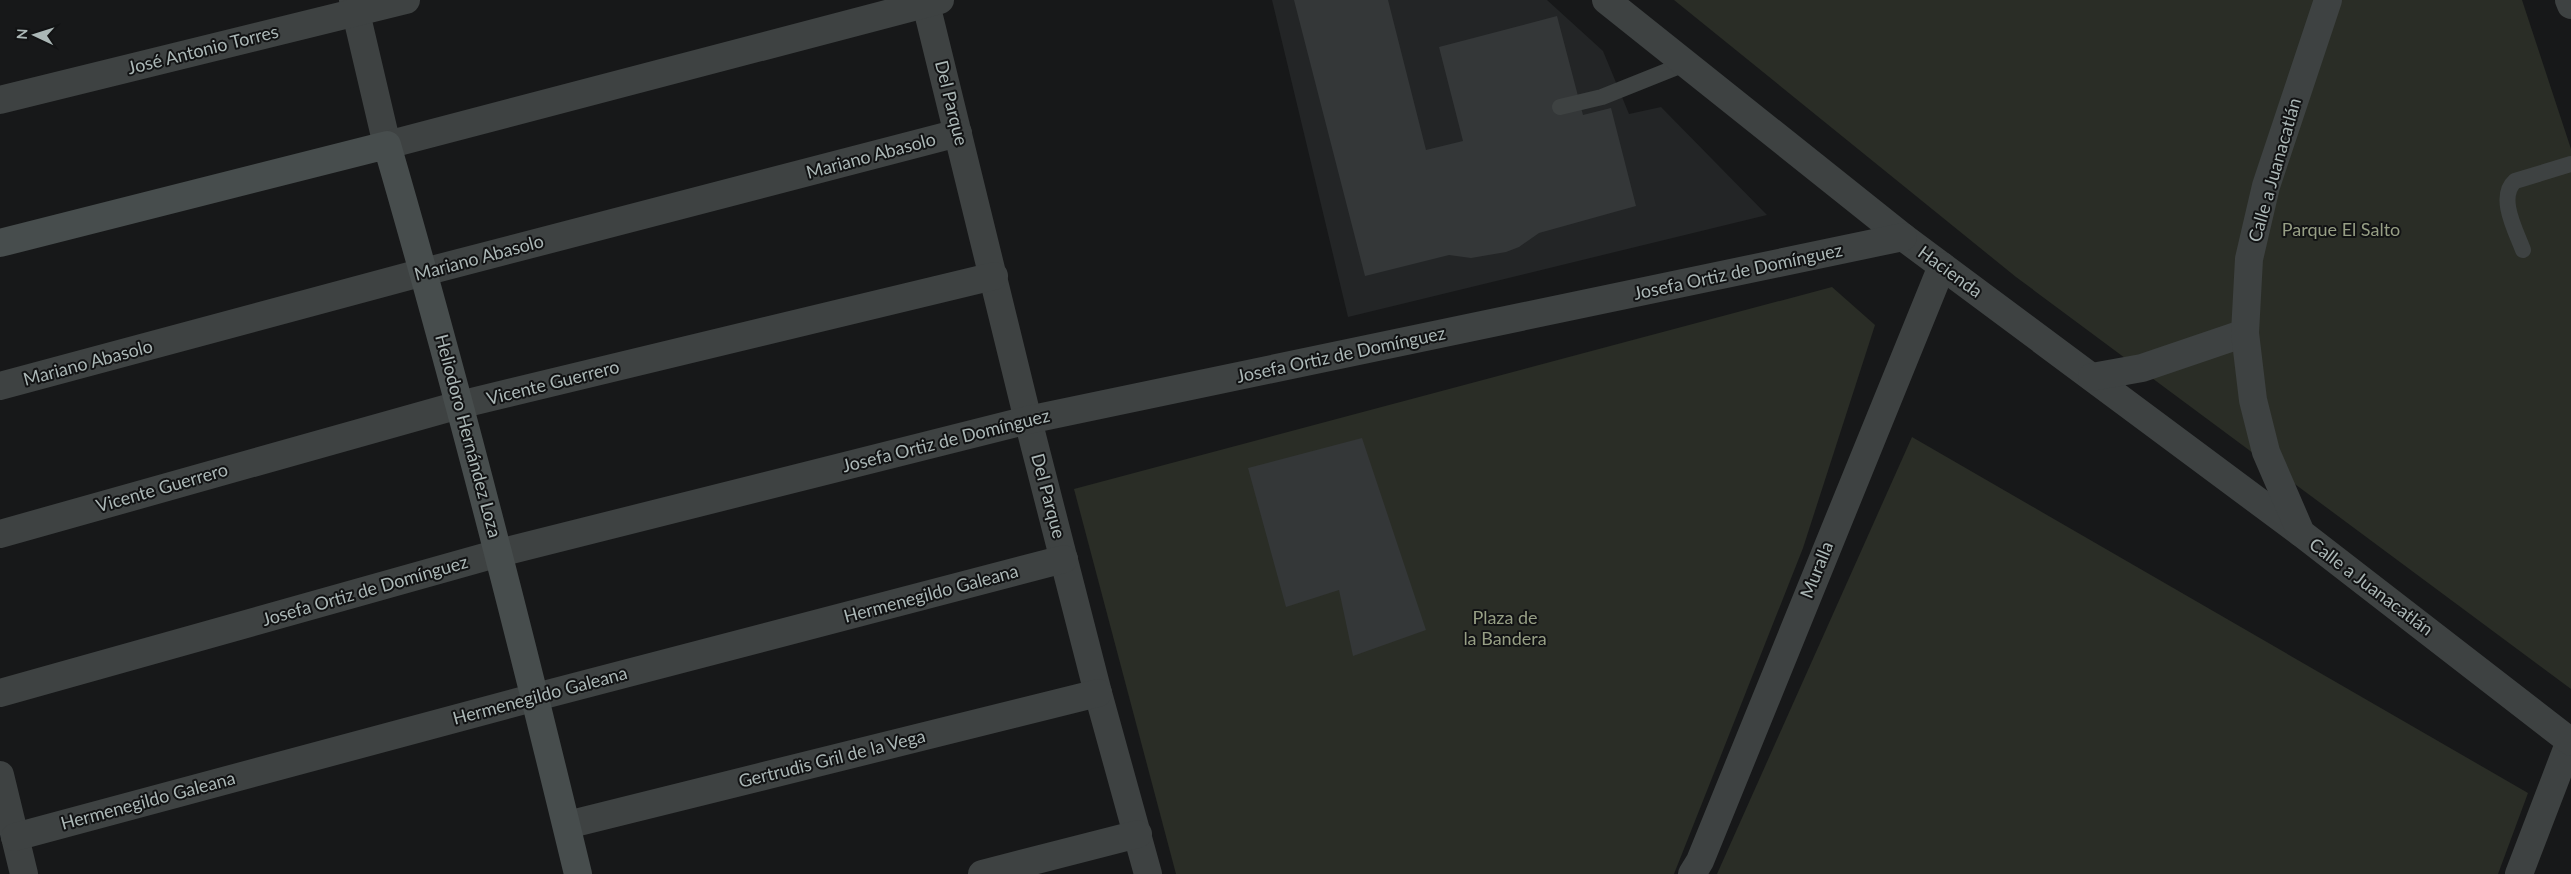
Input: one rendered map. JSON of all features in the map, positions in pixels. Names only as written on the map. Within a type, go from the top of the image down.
[{"type":"main road","points":[[0,243],[387,145]]},
{"type":"main road","name":"Heliodoro Hernández Loza","points":[[387,145],[424,272],[499,554],[536,697],[578,874]]},
{"type":"street","name":"José Antonio Torres","points":[[0,100],[354,7],[406,0]]},
{"type":"street","name":"Hacienda","points":[[1606,0],[1903,237],[2301,534]]},
{"type":"street","name":"Calle a Juanacatlán","points":[[2328,0],[2266,186],[2249,259],[2244,333],[2253,400],[2266,452],[2301,534],[2570,741]]},
{"type":"street","points":[[2569,0],[2571,5]]},
{"type":"street","points":[[387,145],[930,1]]},
{"type":"street","name":"Del Parque","points":[[930,1],[958,133],[1028,420],[1098,693],[1148,874]]},
{"type":"street","name":"Heliodoro Hernández Loza","points":[[354,7],[387,145]]},
{"type":"street","name":"Mariano Abasolo","points":[[0,386],[424,272],[958,133]]},
{"type":"street","name":"Josefa Ortiz de Domínguez","points":[[0,693],[499,554],[1028,420],[1903,237]]},
{"type":"street","name":"Muralla","points":[[1692,874],[1700,860],[1942,266]]},
{"type":"street","name":"Vicente Guerrero","points":[[0,534],[459,405],[994,276]]},
{"type":"street","points":[[2092,378],[2142,368],[2244,333]]},
{"type":"street","name":"Hermenegildo Galeana","points":[[16,837],[536,697],[1064,559]]},
{"type":"street","name":"Gertrudis Gril de la Vega","points":[[567,825],[1098,693]]},
{"type":"street","points":[[2519,874],[2570,741]]},
{"type":"street","points":[[0,775],[24,874]]},
{"type":"street","points":[[982,874],[1138,834]]},
{"type":"lane","points":[[1560,107],[1602,97],[1687,63]]},
{"type":"lane","points":[[2523,250],[2509,208],[2507,196],[2511,185],[2515,180],[2571,164]]},
{"type":"shaded area","points":[[1272,0],[1547,0],[1603,51],[1629,114],[1661,107],[1767,215],[1348,317]]},
{"type":"green space","name":"Parque El Salto","points":[[1674,0],[2522,0],[2571,149],[2571,689],[2016,277]]},
{"type":"green space","name":"Plaza de la Bandera","points":[[1832,287],[1875,325],[1803,548],[1674,874],[1176,874],[1074,489]]},
{"type":"green space","points":[[1912,437],[2528,793],[2498,874],[1717,874]]},
{"type":"building","points":[[1294,0],[1388,0],[1426,150],[1463,141],[1439,47],[1557,16],[1583,115],[1611,108],[1636,206],[1539,233],[1519,247],[1506,252],[1471,258],[1449,255],[1365,276]]},
{"type":"building","points":[[1362,438],[1426,630],[1353,656],[1339,590],[1286,607],[1248,468]]}]
